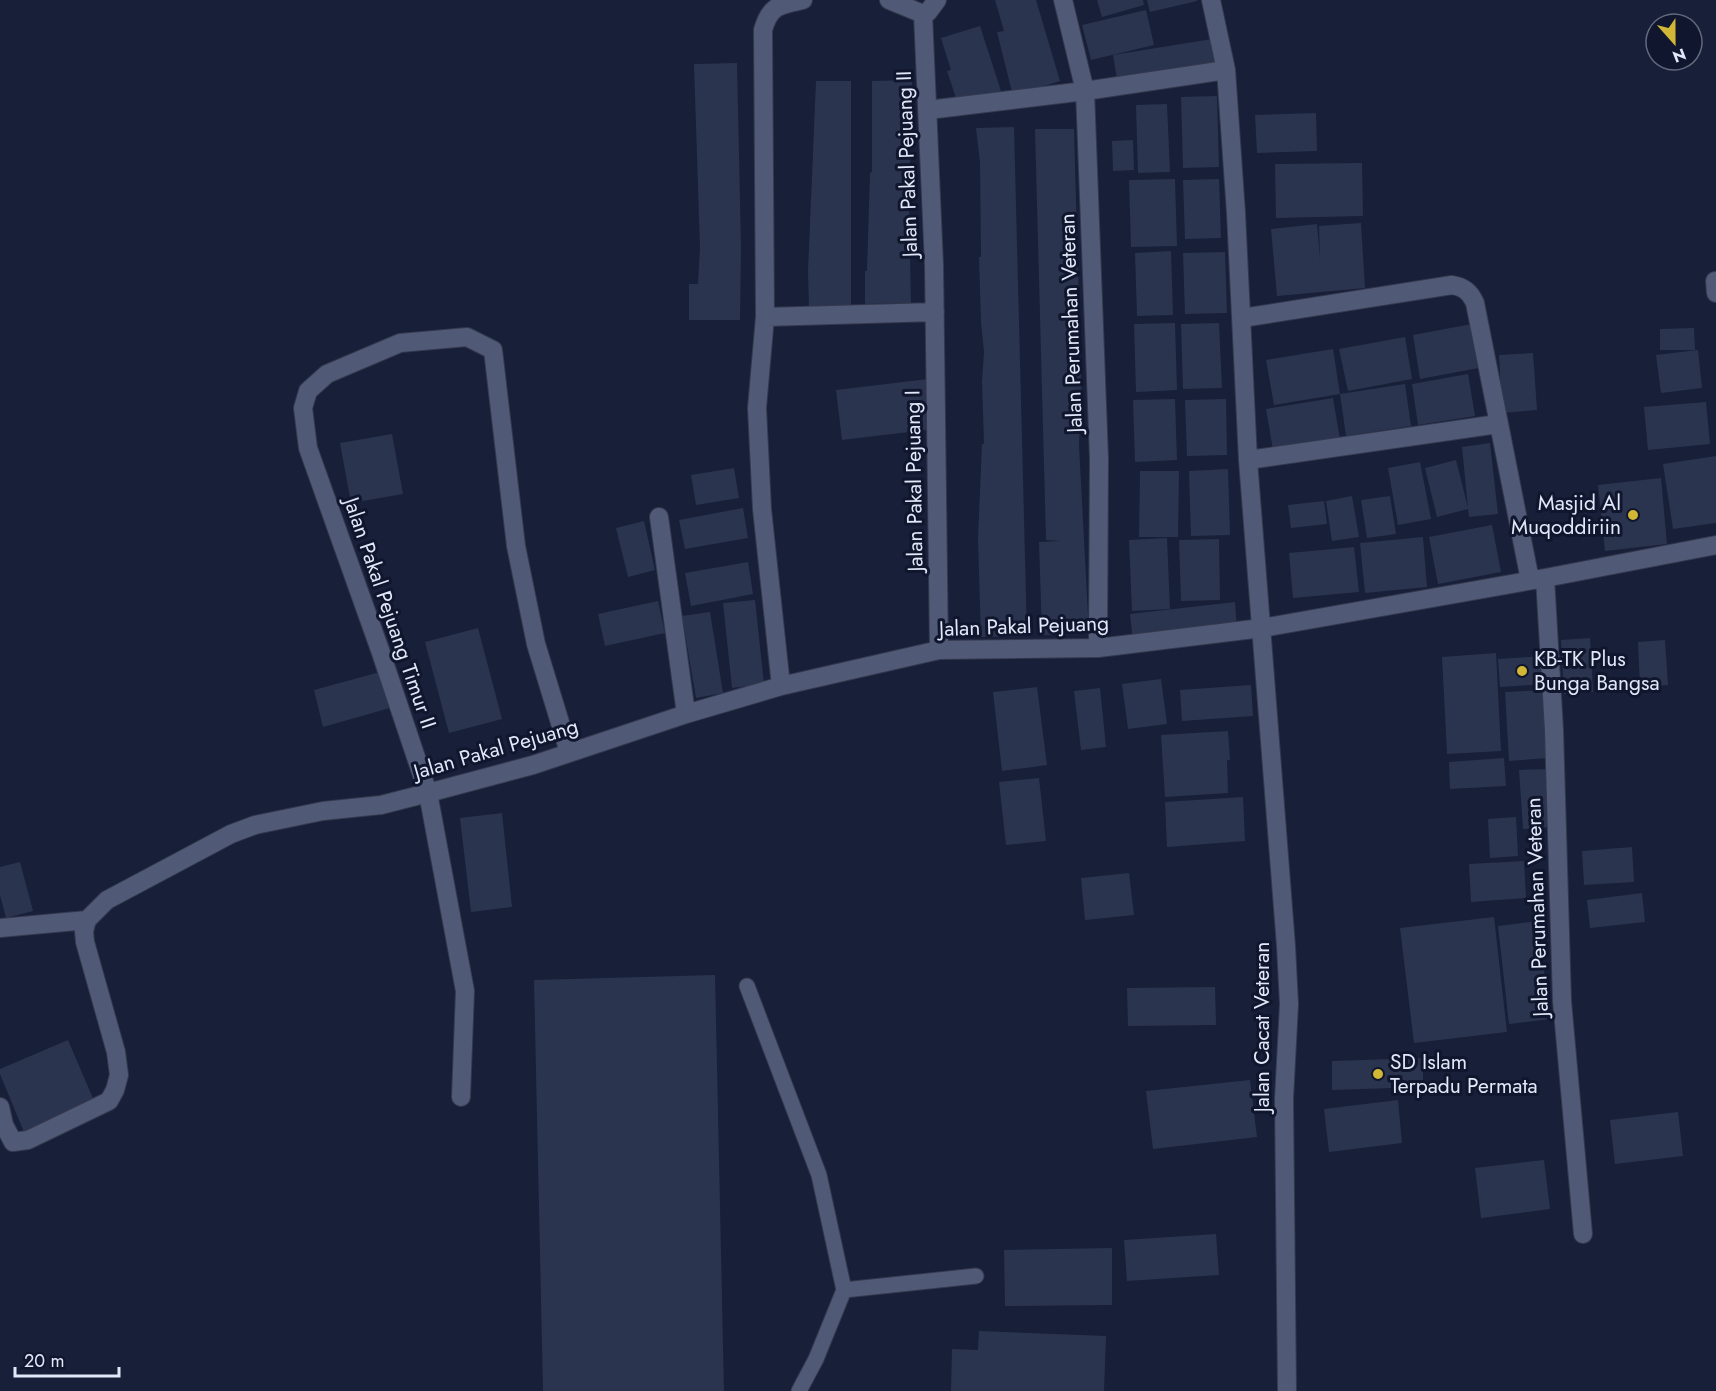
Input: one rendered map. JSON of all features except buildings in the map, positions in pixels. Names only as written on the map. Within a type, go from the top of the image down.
[{"type":"street","points":[[781,686],[759,473],[757,408],[765,317],[763,30],[766,17],[771,10],[783,4],[803,0]]},
{"type":"street","points":[[889,0],[923,14],[928,12],[937,0]]},
{"type":"street","name":"Jalan Perumahan Veteran","points":[[1063,0],[1085,91],[1099,458],[1098,648]]},
{"type":"street","points":[[1211,0],[1226,70],[1242,318],[1248,460],[1262,628],[1716,545]]},
{"type":"street","name":"Jalan Pakal Pejuang II","points":[[923,14],[935,312]]},
{"type":"street","points":[[928,110],[1085,91],[1226,70]]},
{"type":"street","points":[[1715,281],[1716,293]]},
{"type":"street","name":"Jalan Perumahan Veteran","points":[[1242,318],[1452,285],[1459,286],[1471,295],[1475,303],[1498,424],[1537,579],[1554,730],[1562,1001],[1583,1233]]},
{"type":"street","points":[[765,317],[935,312]]},
{"type":"street","name":"Jalan Pakal Pejuang I","points":[[935,312],[939,650]]},
{"type":"street","name":"Jalan Pakal Pejuang Timur II","points":[[461,1097],[465,991],[428,793],[377,640],[308,448],[303,408],[308,391],[327,374],[400,343],[467,336],[493,350],[516,546],[536,644],[569,752]]},
{"type":"street","points":[[1248,460],[1498,424]]},
{"type":"street","points":[[659,517],[686,714]]},
{"type":"street","name":"Jalan Pakal Pejuang","points":[[87,920],[107,900],[231,834],[255,825],[323,811],[381,805],[428,793],[533,765],[686,714],[781,686],[939,650],[1098,648],[1262,628]]},
{"type":"street","name":"Jalan Cacat Veteran","points":[[1262,628],[1286,946],[1288,1004],[1284,1099],[1287,1391]]},
{"type":"street","points":[[0,928],[87,920],[84,930],[85,942],[116,1053],[119,1075],[109,1101],[28,1140],[14,1142],[4,1125],[0,1107]]},
{"type":"lane","points":[[747,986],[819,1175],[844,1290],[816,1359],[799,1391]]},
{"type":"lane","points":[[844,1290],[976,1276]]},
{"type":"place","name":"Masjid Al Muqoddiriin","points":[[1633,515]]},
{"type":"place","name":"KB-TK Plus Bunga Bangsa","points":[[1522,671]]},
{"type":"place","name":"SD Islam Terpadu Permata","points":[[1378,1074]]}]
